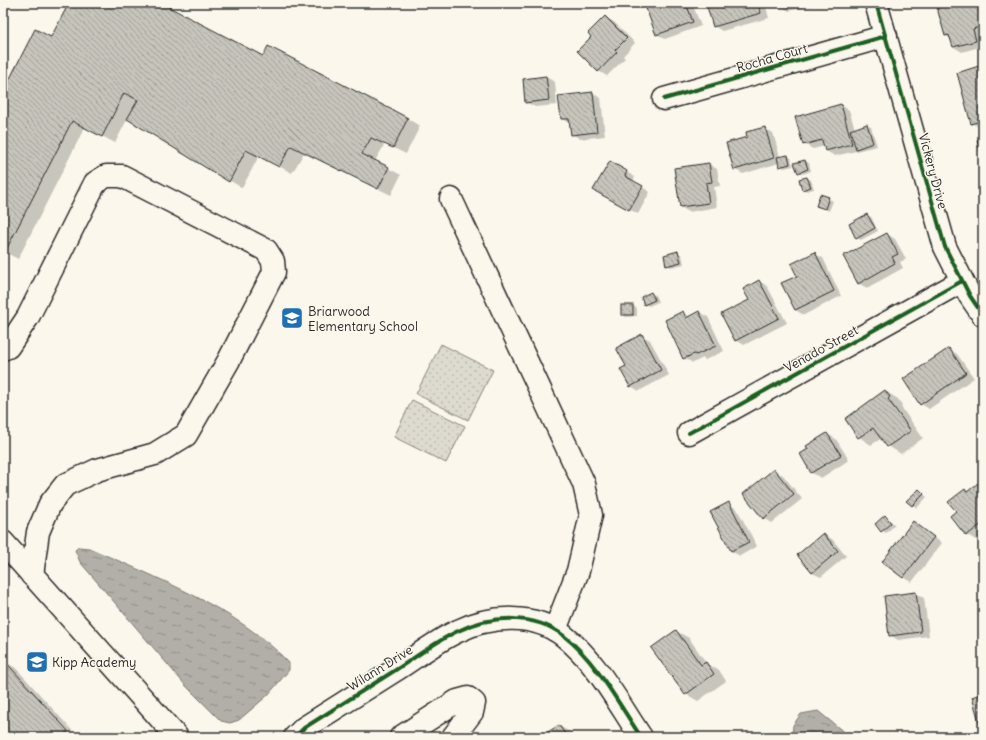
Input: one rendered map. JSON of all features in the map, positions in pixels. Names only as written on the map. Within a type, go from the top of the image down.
[{"type":"street","name":"Vickery Drive","points":[[876,3],[945,247],[962,281],[983,314]]},
{"type":"street","name":"Rocha Court","points":[[664,99],[886,36]]},
{"type":"street","points":[[3,349],[8,347],[28,317],[95,183],[106,176],[122,176],[266,250],[273,261],[274,272],[229,360],[186,435],[155,454],[97,470],[65,485],[50,504],[38,532],[32,575]]},
{"type":"street","points":[[451,199],[584,484],[591,515],[578,571],[555,630]]},
{"type":"street","name":"Venado Street","points":[[688,433],[962,281]]},
{"type":"street","points":[[3,542],[177,737]]},
{"type":"street","name":"Wilann Drive","points":[[295,737],[312,723],[456,631],[489,621],[520,619],[544,623],[578,648],[594,668],[641,737]]},
{"type":"street","points":[[401,737],[457,701],[468,698],[474,703],[472,712],[453,737]]},
{"type":"shaded area","points":[[441,344],[493,370],[468,420],[416,394]]},
{"type":"shaded area","points":[[412,400],[465,426],[446,463],[394,437]]},
{"type":"water","points":[[79,547],[89,548],[168,583],[221,611],[246,626],[269,644],[289,663],[289,670],[268,695],[239,720],[230,723],[221,721],[186,686],[80,562],[75,550]]},
{"type":"water","points":[[818,711],[850,737],[792,737],[793,725],[801,714]]},
{"type":"building","points":[[69,3],[161,3],[263,56],[268,46],[408,118],[393,148],[371,138],[362,154],[389,167],[378,189],[291,146],[279,167],[246,150],[229,182],[127,119],[138,100],[124,93],[102,137],[72,121],[5,252],[3,251],[3,92],[35,29],[51,37]]},
{"type":"building","points":[[644,3],[686,3],[693,22],[656,35]]},
{"type":"building","points":[[706,3],[758,3],[761,13],[713,27]]},
{"type":"building","points":[[778,3],[795,3],[779,7]]},
{"type":"building","points":[[956,3],[983,3],[983,26],[973,29],[976,41],[953,47],[949,35],[945,36],[937,8]]},
{"type":"building","points":[[605,16],[627,38],[615,50],[617,52],[598,72],[577,51],[591,37],[588,33]]},
{"type":"building","points":[[982,65],[983,120],[971,124],[957,73]]},
{"type":"building","points":[[546,76],[549,100],[525,103],[523,79]]},
{"type":"building","points":[[593,92],[597,132],[571,135],[569,119],[561,119],[558,96]]},
{"type":"building","points":[[841,104],[852,144],[825,151],[822,140],[803,145],[795,117]]},
{"type":"building","points":[[867,124],[873,143],[856,149],[850,130]]},
{"type":"building","points":[[765,127],[774,158],[734,170],[726,143],[747,137],[746,132]]},
{"type":"building","points":[[983,138],[983,161],[977,140]]},
{"type":"building","points":[[788,155],[790,164],[779,167],[777,157]]},
{"type":"building","points":[[805,160],[808,169],[798,173],[794,163]]},
{"type":"building","points":[[610,161],[627,171],[625,176],[643,186],[629,210],[593,190]]},
{"type":"building","points":[[983,161],[983,177],[979,162]]},
{"type":"building","points":[[709,163],[712,182],[706,183],[709,203],[680,207],[674,168]]},
{"type":"building","points":[[807,177],[811,187],[802,190],[799,179]]},
{"type":"building","points":[[820,194],[829,197],[825,209],[816,206]]},
{"type":"building","points":[[867,214],[875,228],[856,239],[849,224]]},
{"type":"building","points":[[887,233],[898,254],[892,257],[895,263],[858,284],[843,256]]},
{"type":"building","points":[[678,251],[681,262],[666,266],[664,255]]},
{"type":"building","points":[[815,252],[834,291],[795,310],[781,283],[797,276],[791,264]]},
{"type":"building","points":[[759,280],[779,318],[735,341],[721,314],[749,300],[743,289]]},
{"type":"building","points":[[651,292],[655,300],[644,305],[641,297]]},
{"type":"building","points":[[621,305],[633,305],[633,315],[621,315]]},
{"type":"building","points":[[683,311],[686,318],[699,311],[716,346],[683,359],[665,320]]},
{"type":"building","points":[[642,334],[661,370],[630,387],[620,369],[626,366],[616,348]]},
{"type":"building","points":[[949,348],[966,373],[920,405],[903,379]]},
{"type":"building","points":[[885,390],[890,397],[888,399],[911,431],[887,447],[873,428],[858,438],[845,419]]},
{"type":"building","points":[[827,433],[841,455],[811,473],[800,454],[808,449],[806,446]]},
{"type":"building","points":[[774,469],[794,494],[763,519],[743,494]]},
{"type":"building","points":[[978,483],[983,489],[983,523],[966,536],[950,516],[956,511],[948,502],[965,489],[967,492]]},
{"type":"building","points":[[919,489],[924,494],[912,506],[906,501]]},
{"type":"building","points":[[729,502],[749,542],[731,551],[710,512]]},
{"type":"building","points":[[885,515],[891,523],[881,532],[875,524]]},
{"type":"building","points":[[913,521],[934,537],[903,578],[882,562]]},
{"type":"building","points":[[823,533],[838,551],[812,573],[797,555]]},
{"type":"building","points":[[916,592],[921,632],[889,636],[884,596]]},
{"type":"building","points":[[676,630],[701,665],[706,662],[714,674],[685,695],[651,648]]},
{"type":"building","points":[[3,659],[68,731],[61,737],[3,736]]},
{"type":"building","points":[[983,693],[983,724],[980,725],[972,697]]},
{"type":"building","points":[[559,725],[567,737],[540,737]]},
{"type":"cycle path","points":[[876,3],[945,247],[970,296],[983,315]]},
{"type":"cycle path","points":[[664,99],[886,36]]},
{"type":"cycle path","points":[[689,433],[962,281]]},
{"type":"cycle path","points":[[295,737],[304,728],[450,635],[471,626],[498,619],[526,620],[540,623],[564,636],[576,646],[597,670],[641,737]]},
{"type":"place","name":"Briarwood Elementary School","points":[[292,318]]},
{"type":"place","name":"Kipp Academy","points":[[37,662]]}]
